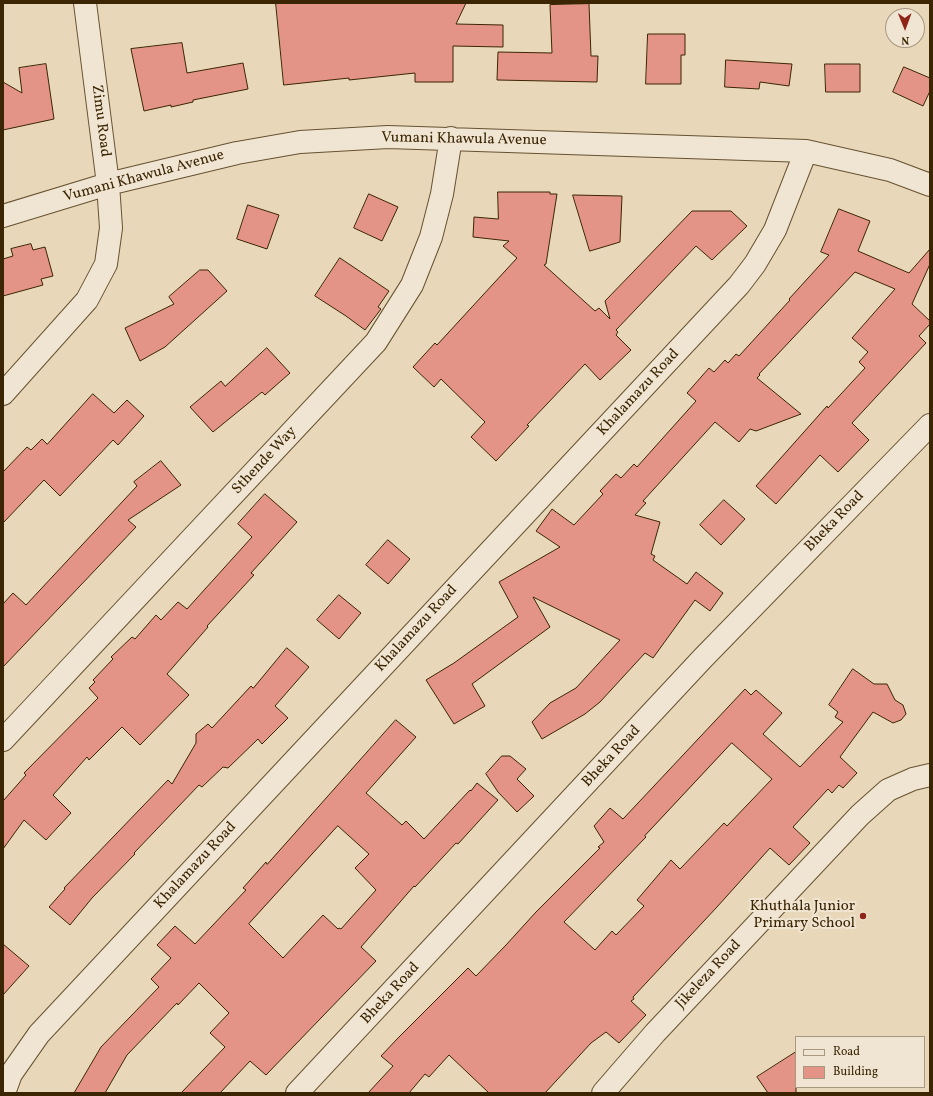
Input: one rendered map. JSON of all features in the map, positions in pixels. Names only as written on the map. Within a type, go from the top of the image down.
[{"type":"street","name":"Zimu Road","points":[[3,394],[87,300],[106,264],[111,228],[108,184],[85,3]]},
{"type":"street","name":"Vumani Khawula Avenue","points":[[3,216],[108,184],[237,153],[300,142],[388,137],[806,151],[890,170],[930,185]]},
{"type":"street","name":"Sthende Way","points":[[3,740],[376,342],[412,285],[431,237],[442,194],[451,138]]},
{"type":"street","name":"Khalamazu Road","points":[[4,1093],[12,1074],[39,1034],[739,285],[755,264],[775,230],[806,151]]},
{"type":"street","name":"Bheka Road","points":[[297,1093],[703,658],[930,425]]},
{"type":"street","name":"Jikeleza Road","points":[[603,1093],[655,1033],[860,815],[888,790],[913,779],[930,775]]},
{"type":"building","points":[[276,3],[466,3],[456,24],[503,25],[503,47],[453,46],[453,82],[415,82],[415,73],[284,85]]},
{"type":"building","points":[[589,4],[591,56],[598,56],[597,82],[497,80],[498,52],[552,53],[550,5]]},
{"type":"building","points":[[648,34],[685,34],[685,55],[681,55],[681,84],[646,84]]},
{"type":"building","points":[[182,43],[187,73],[243,63],[248,89],[193,100],[193,102],[171,107],[171,105],[144,111],[131,49]]},
{"type":"building","points":[[726,60],[792,64],[789,86],[760,82],[759,89],[725,87]]},
{"type":"building","points":[[46,64],[54,119],[3,130],[3,82],[22,93],[19,68]]},
{"type":"building","points":[[825,64],[860,64],[860,92],[826,92]]},
{"type":"building","points":[[904,67],[930,78],[930,91],[923,106],[893,92]]},
{"type":"building","points":[[498,192],[550,192],[550,194],[557,194],[546,264],[544,265],[595,311],[599,308],[610,319],[605,301],[692,211],[731,211],[747,226],[712,260],[696,246],[616,330],[618,332],[616,335],[631,350],[600,380],[585,364],[527,425],[529,426],[496,461],[471,437],[485,422],[441,379],[434,387],[413,367],[435,343],[437,345],[517,258],[503,246],[509,241],[473,237],[474,217],[498,219]]},
{"type":"building","points":[[369,194],[398,207],[382,241],[354,228]]},
{"type":"building","points":[[573,195],[622,196],[620,242],[590,251]]},
{"type":"building","points":[[248,205],[279,215],[267,249],[237,239]]},
{"type":"building","points":[[839,209],[870,221],[858,251],[909,273],[930,249],[930,264],[912,304],[930,321],[930,324],[919,336],[926,343],[852,423],[869,440],[838,472],[820,455],[776,504],[756,486],[827,406],[828,408],[865,368],[859,362],[868,352],[852,338],[895,289],[855,272],[759,374],[760,375],[757,378],[801,414],[756,431],[750,429],[739,442],[715,422],[643,501],[646,503],[635,515],[660,522],[651,554],[655,556],[653,560],[687,584],[696,572],[723,593],[710,611],[695,600],[653,658],[645,653],[600,702],[585,714],[542,739],[532,722],[550,703],[576,688],[620,640],[533,597],[550,627],[472,684],[485,706],[454,724],[426,680],[454,663],[518,617],[499,582],[560,547],[536,531],[552,509],[574,525],[603,494],[600,491],[616,474],[621,478],[634,464],[637,467],[696,401],[687,393],[709,368],[714,372],[725,360],[728,363],[736,354],[739,356],[829,255],[821,252]]},
{"type":"building","points":[[31,244],[33,250],[45,247],[53,276],[41,279],[43,285],[3,296],[3,259],[13,256],[11,249]]},
{"type":"building","points":[[340,258],[389,291],[378,307],[381,309],[365,330],[315,296]]},
{"type":"building","points":[[200,270],[208,270],[227,291],[165,347],[140,361],[125,328],[174,304],[169,297]]},
{"type":"building","points":[[267,348],[290,373],[265,395],[262,392],[213,432],[190,407],[221,381],[225,386]]},
{"type":"building","points":[[93,394],[114,413],[127,400],[144,416],[118,445],[113,440],[60,496],[44,480],[3,523],[3,472],[27,447],[31,450],[42,439],[47,444]]},
{"type":"building","points":[[161,461],[181,485],[128,520],[136,527],[3,667],[3,604],[13,593],[26,605],[137,486],[134,482]]},
{"type":"building","points":[[265,494],[297,522],[251,573],[254,575],[207,626],[208,627],[167,674],[189,695],[140,745],[122,727],[89,760],[87,757],[53,795],[71,813],[46,840],[24,820],[3,849],[3,801],[26,775],[24,773],[98,698],[89,688],[95,682],[93,680],[113,659],[111,657],[132,637],[135,639],[156,615],[161,620],[178,602],[187,609],[252,537],[238,524]]},
{"type":"building","points":[[724,500],[745,519],[721,545],[700,525]]},
{"type":"building","points":[[388,540],[410,559],[388,584],[366,565]]},
{"type":"building","points":[[339,595],[361,613],[339,639],[317,620]]},
{"type":"building","points":[[287,648],[309,667],[275,706],[288,718],[262,744],[258,739],[228,768],[223,767],[202,787],[199,785],[92,898],[70,925],[49,907],[65,889],[64,888],[168,780],[172,784],[196,743],[196,734],[208,724],[212,728],[251,686],[253,688]]},
{"type":"building","points":[[853,669],[874,684],[887,684],[895,700],[903,705],[906,714],[901,720],[893,723],[873,712],[840,757],[857,773],[843,788],[839,785],[832,793],[828,789],[793,827],[810,843],[789,865],[770,848],[633,997],[634,999],[631,1001],[646,1015],[619,1043],[606,1032],[591,1043],[545,1093],[489,1093],[449,1055],[429,1077],[425,1074],[409,1093],[368,1093],[393,1066],[381,1056],[398,1038],[468,968],[476,976],[536,912],[600,848],[598,847],[604,842],[594,826],[610,808],[623,819],[745,689],[751,695],[756,690],[782,713],[763,734],[800,767],[843,722],[835,717],[838,712],[829,705]],"holes":[[[732,743],[772,779],[727,826],[724,823],[680,869],[671,860],[637,900],[644,906],[616,935],[612,931],[595,950],[564,922],[646,837],[645,836]]]},
{"type":"building","points":[[396,720],[416,737],[366,793],[402,825],[406,821],[424,839],[477,783],[498,800],[458,844],[456,843],[415,887],[414,886],[361,947],[376,961],[266,1075],[250,1061],[220,1093],[181,1093],[225,1047],[210,1033],[229,1013],[199,983],[178,1005],[177,1003],[127,1055],[105,1093],[74,1093],[101,1047],[159,987],[151,979],[171,958],[157,945],[175,926],[195,944],[246,890],[243,888],[266,862],[267,864]],"holes":[[[338,826],[369,854],[355,868],[376,890],[341,929],[338,929],[323,915],[283,958],[249,924]]]},
{"type":"building","points":[[502,756],[510,756],[526,769],[517,779],[534,796],[517,812],[498,792],[486,774]]},
{"type":"building","points":[[3,944],[29,966],[3,995]]},
{"type":"building","points":[[795,1053],[796,1093],[768,1093],[757,1077]]},
{"type":"place","name":"Khuthala Junior Primary School","points":[[863,916]]}]
